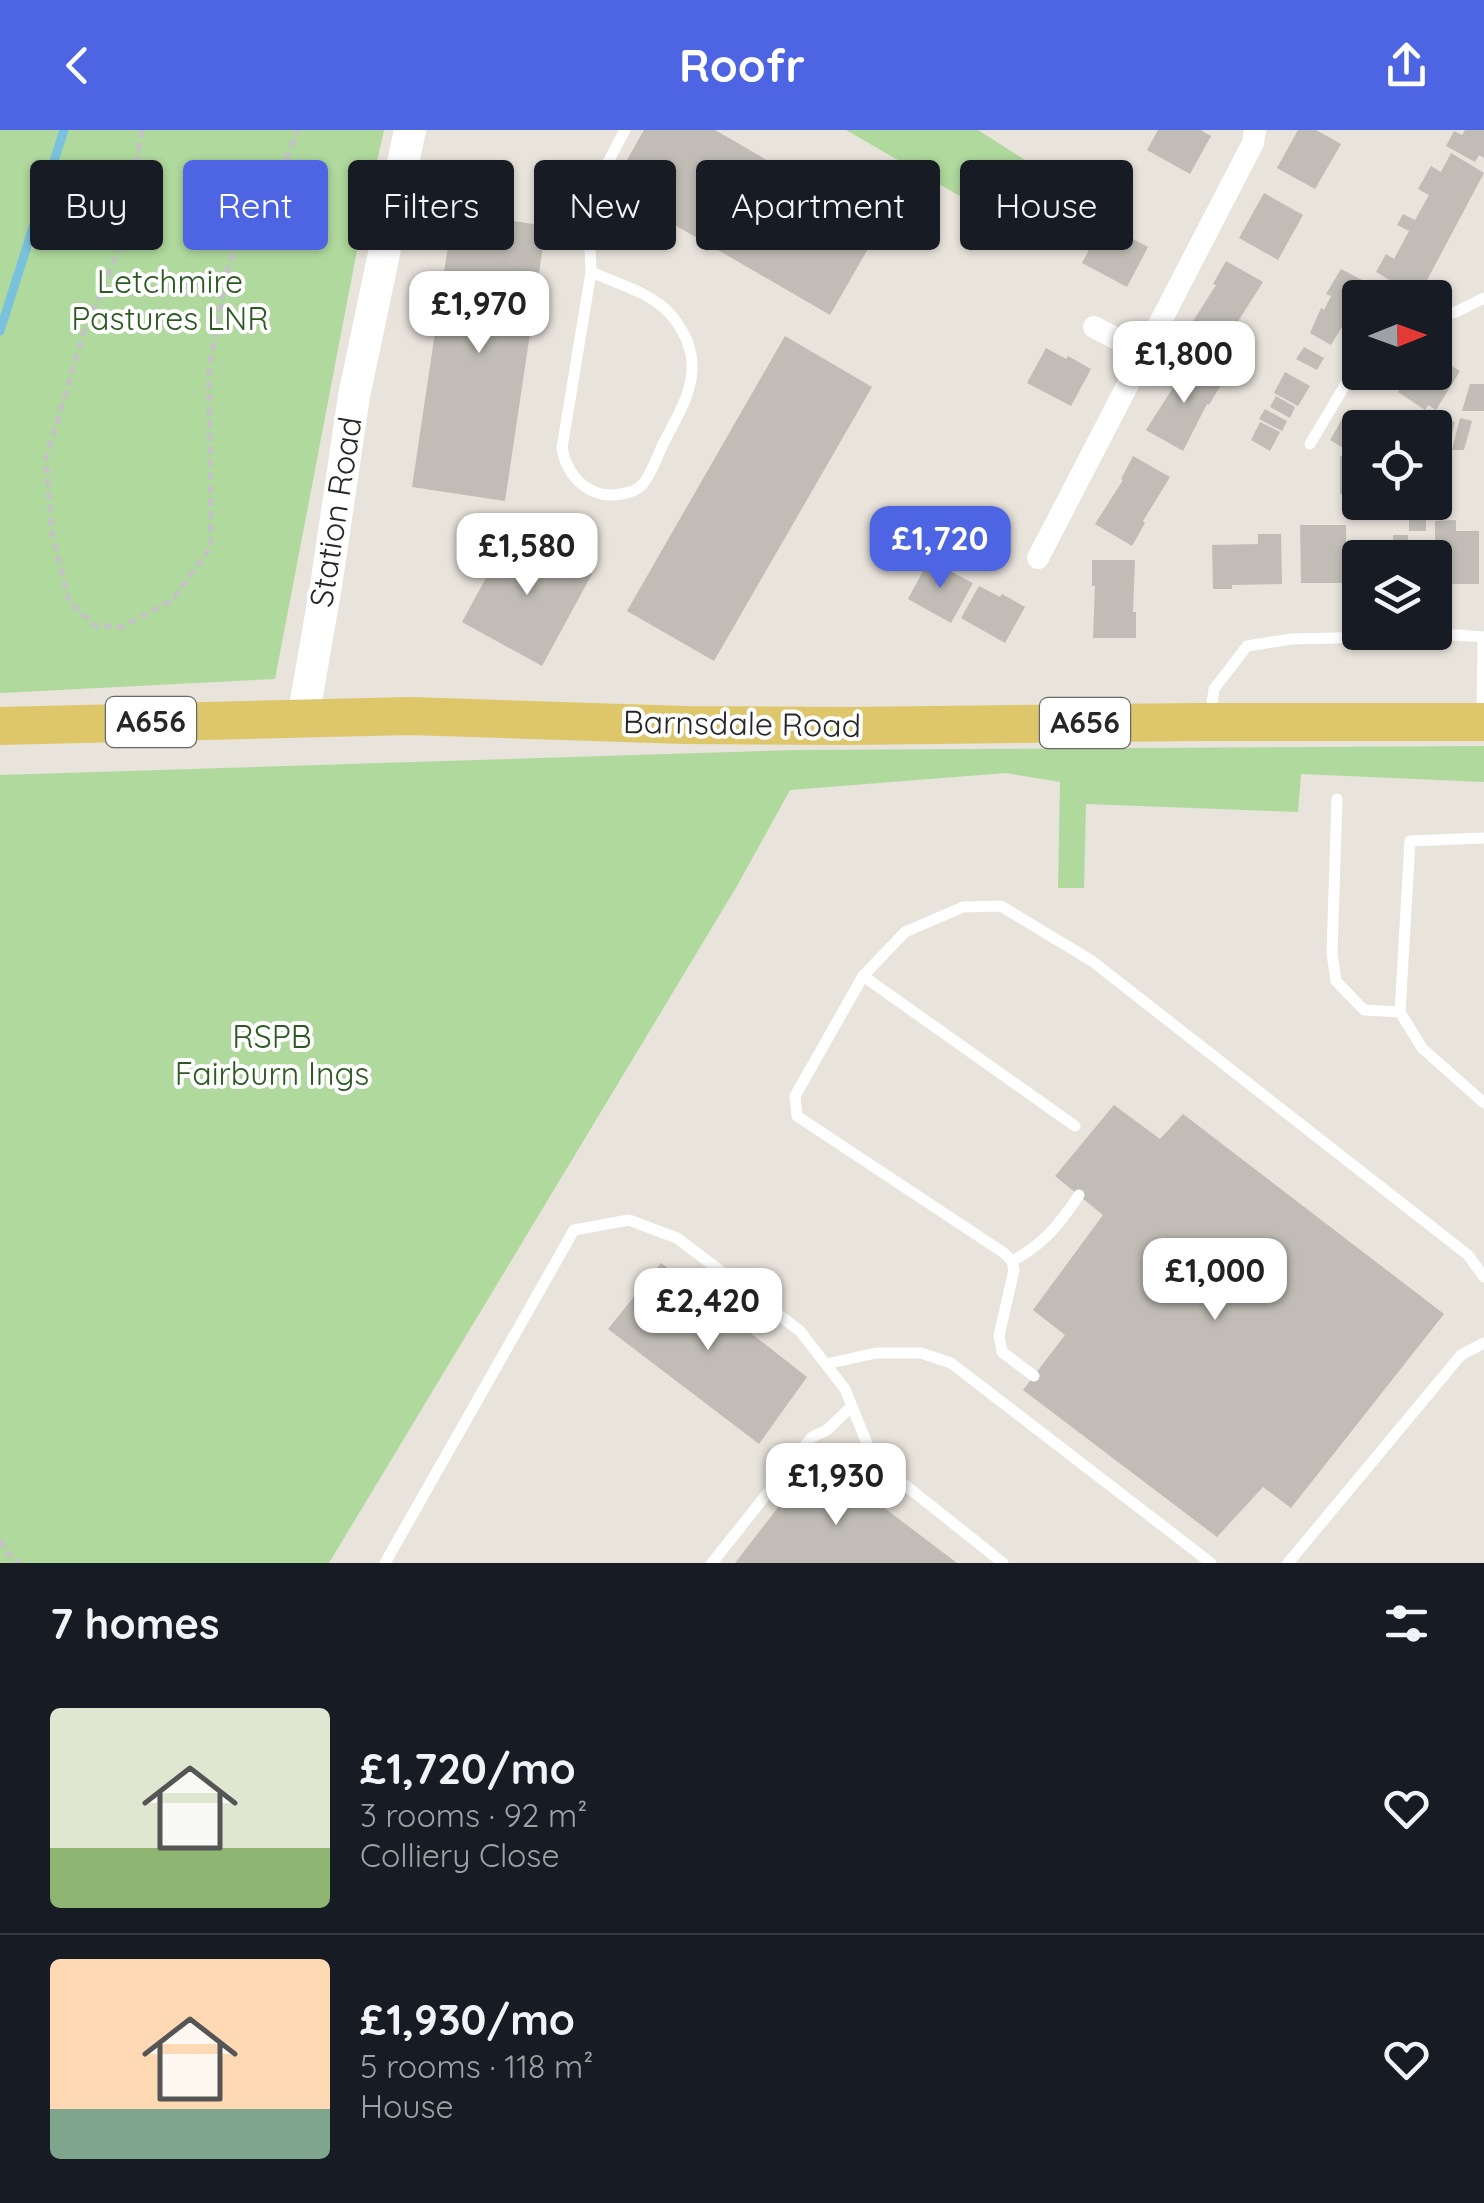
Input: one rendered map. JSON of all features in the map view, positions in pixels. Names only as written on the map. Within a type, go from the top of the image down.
[{"type":"main road","name":"Barnsdale Road","points":[[0,726],[410,716],[848,726],[1483,722]]},
{"type":"street","name":"Station Road","points":[[303,718],[354,396],[410,130]]},
{"type":"street","points":[[1038,558],[1253,143],[1254,130]]},
{"type":"street","points":[[1094,326],[1144,353]]},
{"type":"lane","points":[[592,272],[658,302],[672,316],[690,353],[689,394],[642,485],[620,495],[596,493],[576,480],[562,448],[592,272],[588,200],[625,130]]},
{"type":"lane","points":[[1452,313],[1484,298]]},
{"type":"lane","points":[[1310,444],[1342,390]]},
{"type":"lane","points":[[1210,722],[1214,689],[1247,646],[1292,639],[1458,635],[1483,637],[1483,722]]},
{"type":"lane","points":[[1337,799],[1332,953],[1336,981],[1364,1010],[1400,1012]]},
{"type":"lane","points":[[1484,838],[1410,841],[1400,1012],[1422,1048],[1484,1103]]},
{"type":"lane","points":[[1034,1376],[1002,1352],[998,1336],[1014,1270],[1004,1252],[797,1116],[796,1096],[863,976],[905,932],[963,907],[1001,906],[1092,961],[1468,1255],[1484,1277]]},
{"type":"lane","points":[[863,976],[1075,1126]]},
{"type":"lane","points":[[1012,1261],[1036,1248],[1079,1196]]},
{"type":"lane","points":[[384,1563],[574,1230],[628,1220],[677,1238],[800,1331],[845,1389],[868,1446],[900,1481],[1003,1563]]},
{"type":"lane","points":[[1288,1563],[1460,1355],[1484,1342]]},
{"type":"lane","points":[[826,1364],[876,1353],[921,1353],[951,1363],[1211,1563]]},
{"type":"lane","points":[[712,1563],[812,1437],[827,1430],[852,1406]]},
{"type":"path","points":[[142,130],[124,238],[83,335],[46,459],[52,534],[69,601],[94,625],[122,627],[172,600],[211,547],[208,368],[229,262],[275,187],[298,130]]},
{"type":"path","points":[[0,1540],[20,1563]]},
{"type":"green space","name":"Letchmire Pastures LNR","points":[[0,130],[384,130],[377,160],[348,160],[348,250],[357,250],[275,679],[0,693]]},
{"type":"green space","points":[[846,130],[978,130],[1025,160],[960,160],[960,196],[940,184],[940,160],[898,160]]},
{"type":"green space","name":"RSPB Fairburn Ings","points":[[1484,746],[1484,782],[1301,774],[1298,812],[1086,804],[1084,888],[1058,888],[1060,782],[1006,773],[790,790],[737,886],[329,1563],[0,1563],[0,775],[792,750]]},
{"type":"building","points":[[644,130],[715,130],[767,160],[696,160],[696,237],[676,226],[676,160],[627,160]]},
{"type":"building","points":[[1158,130],[1201,130],[1211,136],[1190,174],[1147,150]]},
{"type":"building","points":[[1298,130],[1316,130],[1341,144],[1315,189],[1277,168]]},
{"type":"building","points":[[1465,130],[1484,130],[1484,158],[1479,155],[1475,162],[1446,146],[1454,131],[1462,135]]},
{"type":"building","points":[[1451,153],[1484,173],[1427,280],[1389,280],[1376,272],[1386,254],[1394,259],[1409,231],[1397,225],[1403,214],[1415,220],[1429,195],[1418,189],[1431,166],[1441,172]]},
{"type":"building","points":[[1264,193],[1303,215],[1278,260],[1239,238]]},
{"type":"building","points":[[514,221],[534,224],[534,250],[542,250],[505,501],[412,487],[447,250],[514,250]]},
{"type":"building","points":[[1133,239],[1148,247],[1127,287],[1082,263],[1089,250],[1133,250]]},
{"type":"building","points":[[718,250],[867,250],[830,315]]},
{"type":"building","points":[[1226,261],[1263,282],[1225,350],[1188,329]]},
{"type":"building","points":[[1341,269],[1362,280],[1342,280],[1342,327],[1331,345],[1310,333],[1331,296],[1326,294]]},
{"type":"building","points":[[785,336],[872,387],[714,661],[627,611]]},
{"type":"building","points":[[1304,347],[1324,358],[1317,370],[1296,359]]},
{"type":"building","points":[[1046,348],[1091,369],[1071,406],[1027,383]]},
{"type":"building","points":[[1184,362],[1222,383],[1183,451],[1146,430]]},
{"type":"building","points":[[1452,366],[1460,371],[1452,384]]},
{"type":"building","points":[[1285,372],[1310,386],[1298,406],[1274,393]]},
{"type":"building","points":[[1470,384],[1484,384],[1484,411],[1462,411]]},
{"type":"building","points":[[1448,390],[1436,410],[1428,405],[1425,410],[1398,392]]},
{"type":"building","points":[[1276,396],[1295,407],[1290,418],[1270,407]]},
{"type":"building","points":[[1265,409],[1287,421],[1282,431],[1259,419]]},
{"type":"building","points":[[1460,418],[1472,421],[1464,450],[1452,450]]},
{"type":"building","points":[[1342,419],[1342,447],[1330,440]]},
{"type":"building","points":[[1260,422],[1280,432],[1270,451],[1251,440]]},
{"type":"building","points":[[1133,456],[1170,477],[1132,546],[1095,524]]},
{"type":"building","points":[[1340,456],[1342,456],[1342,494]]},
{"type":"building","points":[[1409,520],[1426,520],[1426,531],[1409,531]]},
{"type":"building","points":[[1456,520],[1456,531],[1479,531],[1479,584],[1452,584],[1452,540],[1435,540],[1435,521]]},
{"type":"building","points":[[1300,525],[1346,525],[1342,583],[1301,583]]},
{"type":"building","points":[[512,530],[592,574],[542,666],[462,622]]},
{"type":"building","points":[[1258,534],[1281,534],[1282,584],[1213,589],[1212,545],[1258,544]]},
{"type":"building","points":[[1393,535],[1408,535],[1408,540],[1393,540]]},
{"type":"building","points":[[929,560],[973,583],[951,623],[908,599]]},
{"type":"building","points":[[1092,560],[1135,560],[1136,638],[1093,638]]},
{"type":"building","points":[[979,586],[1025,607],[1005,643],[961,618]]},
{"type":"building","points":[[1114,1105],[1160,1139],[1183,1114],[1444,1314],[1291,1508],[1263,1487],[1217,1537],[1023,1390],[1065,1335],[1033,1310],[1103,1215],[1055,1176]]},
{"type":"building","points":[[661,1263],[807,1377],[759,1444],[608,1329]]},
{"type":"building","points":[[817,1457],[957,1563],[735,1563]]},
{"type":"waterway","points":[[0,331],[64,130]]}]
